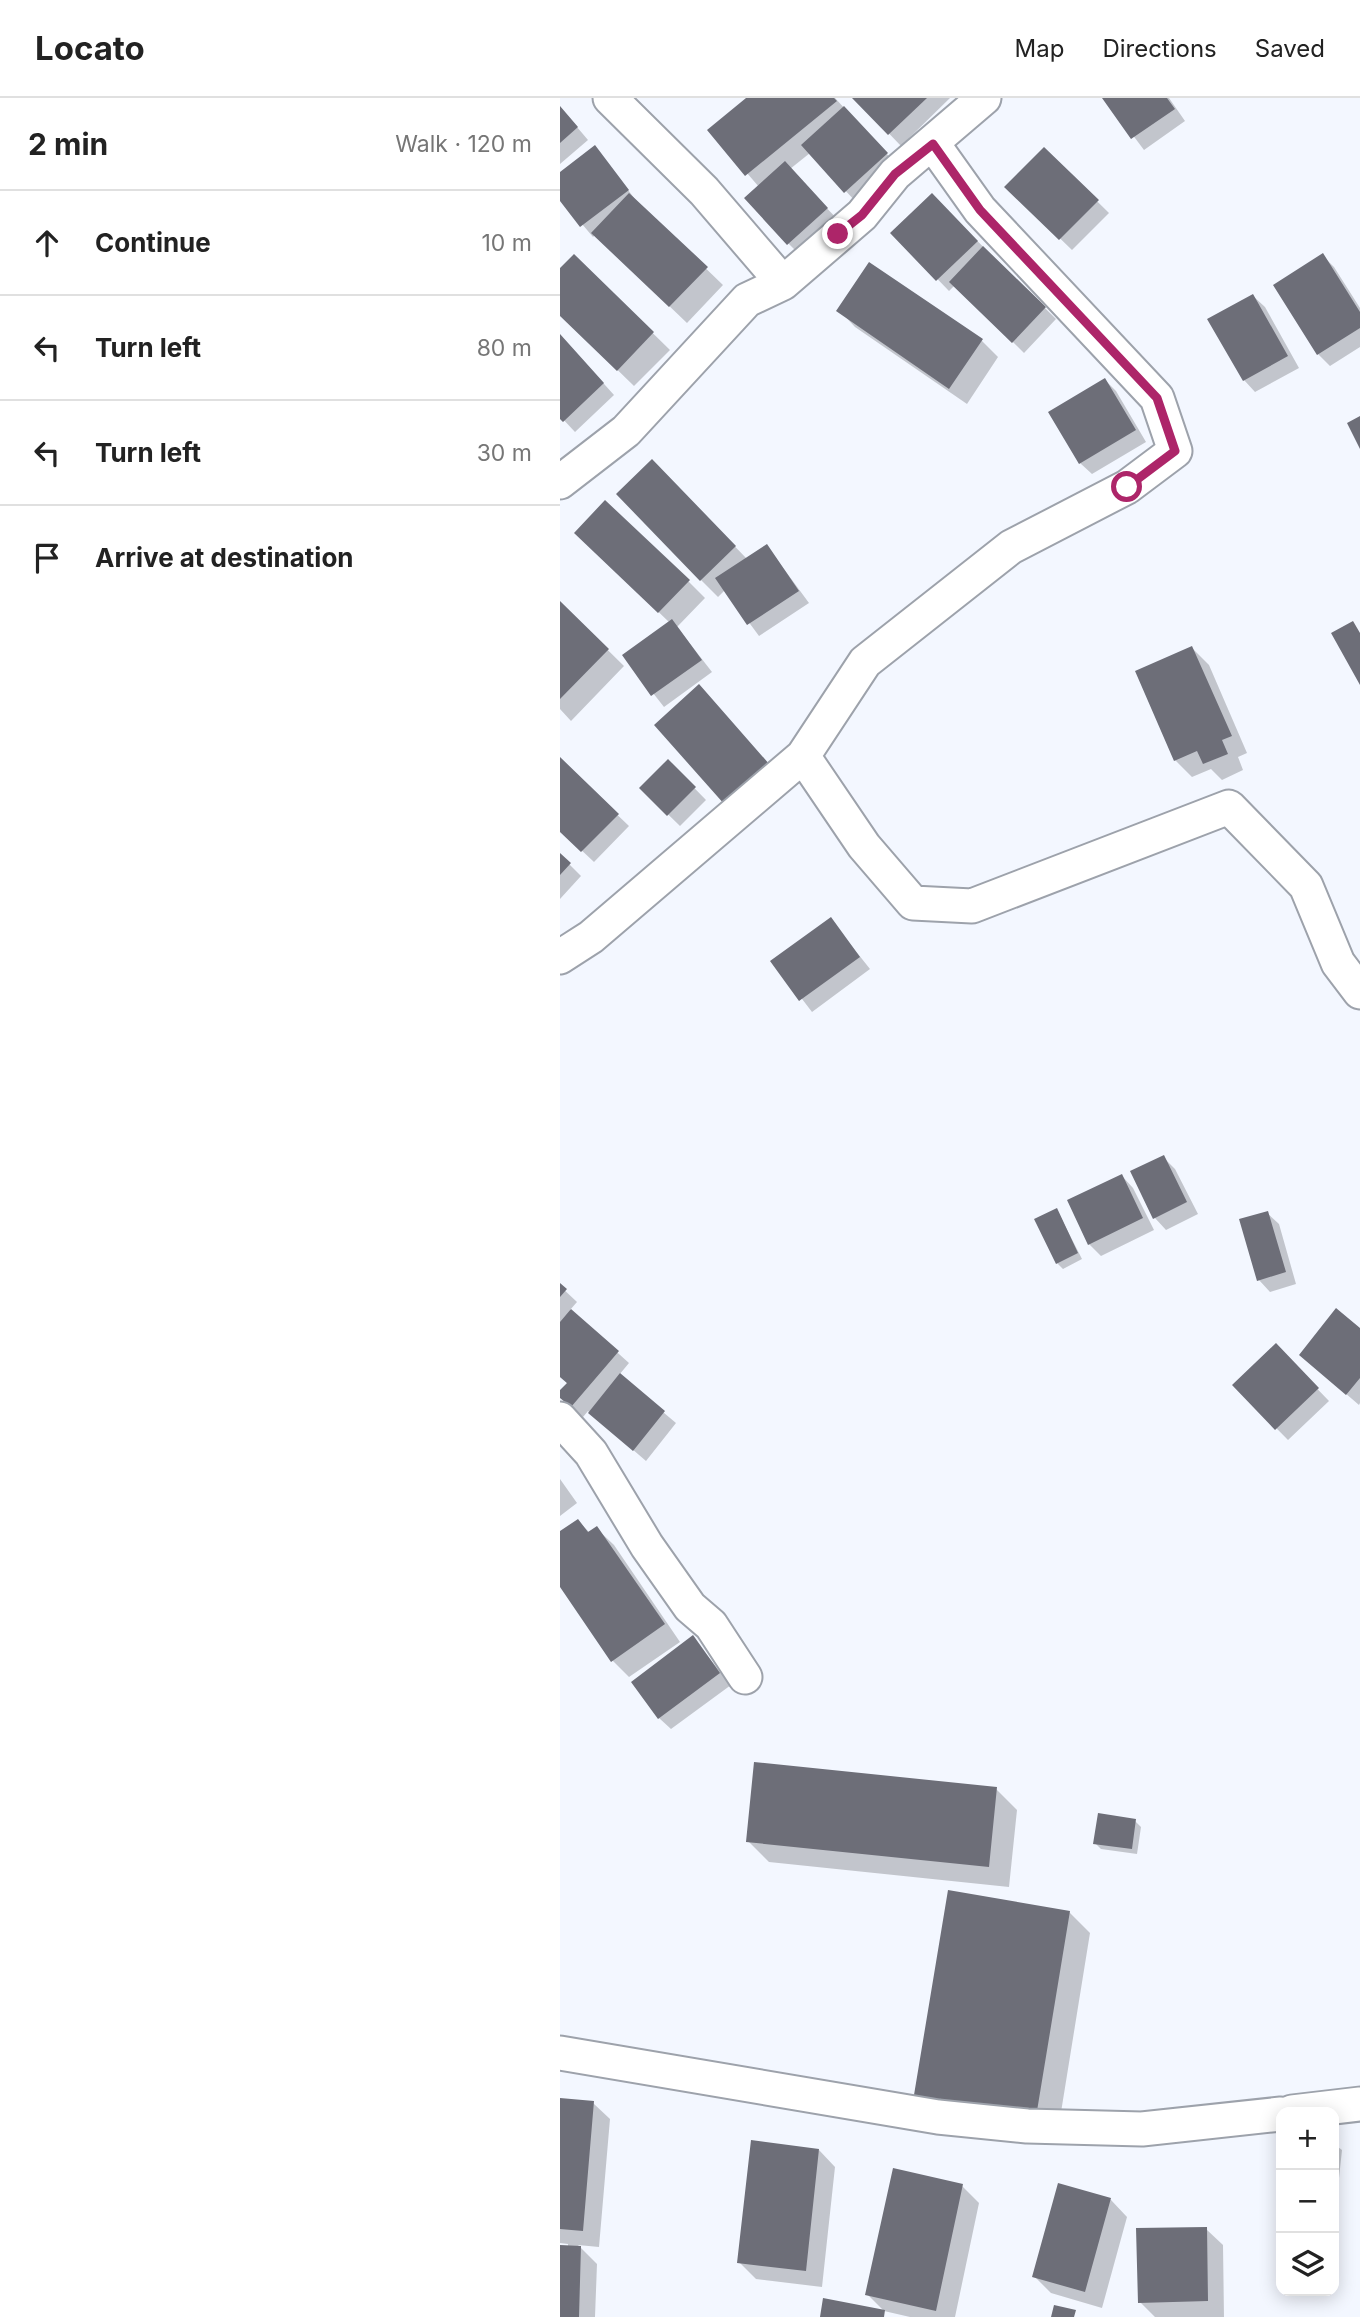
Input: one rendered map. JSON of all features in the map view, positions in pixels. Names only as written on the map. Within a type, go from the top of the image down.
[{"type":"street","points":[[610,98],[704,191],[783,283]]},
{"type":"street","points":[[560,482],[626,431],[747,300],[783,283],[862,215],[895,174],[984,98]]},
{"type":"street","points":[[560,957],[591,937],[803,756],[865,662],[1011,547],[1127,487],[1175,451],[1157,398],[980,210],[933,144]]},
{"type":"street","points":[[803,756],[864,846],[913,903],[972,906],[1229,807],[1306,886],[1338,963],[1360,992]]},
{"type":"street","points":[[560,1419],[590,1453],[647,1546],[690,1607],[711,1625],[745,1676]]},
{"type":"street","points":[[560,2053],[938,2117],[1027,2126],[1142,2129],[1276,2114]]},
{"type":"street","points":[[1334,2107],[1360,2104]]},
{"type":"building","points":[[746,98],[834,98],[837,101],[745,176],[707,130]]},
{"type":"building","points":[[852,98],[927,98],[888,135]]},
{"type":"building","points":[[1102,98],[1167,98],[1175,109],[1131,139]]},
{"type":"building","points":[[560,106],[578,127],[560,143]]},
{"type":"building","points":[[844,106],[888,153],[844,193],[801,145]]},
{"type":"building","points":[[595,145],[629,190],[580,227],[560,201],[560,172]]},
{"type":"building","points":[[1044,147],[1099,200],[1059,240],[1004,187]]},
{"type":"building","points":[[785,161],[828,208],[787,245],[744,198]]},
{"type":"building","points":[[629,193],[708,267],[669,307],[591,233]]},
{"type":"building","points":[[932,193],[978,241],[936,281],[890,233]]},
{"type":"building","points":[[983,246],[1046,307],[1012,343],[949,282]]},
{"type":"building","points":[[1323,253],[1360,312],[1360,328],[1317,355],[1273,285]]},
{"type":"building","points":[[574,254],[654,332],[617,371],[560,316],[560,268]]},
{"type":"building","points":[[869,262],[983,339],[949,389],[836,311]]},
{"type":"building","points":[[1253,294],[1288,356],[1243,381],[1207,319]]},
{"type":"building","points":[[560,334],[604,383],[563,422],[560,419]]},
{"type":"building","points":[[1105,378],[1136,430],[1079,464],[1048,412]]},
{"type":"building","points":[[1360,416],[1360,449],[1347,423]]},
{"type":"building","points":[[652,459],[736,546],[700,581],[616,494]]},
{"type":"building","points":[[605,500],[690,580],[658,613],[574,533]]},
{"type":"building","points":[[767,544],[799,591],[747,625],[715,578]]},
{"type":"building","points":[[560,601],[609,649],[560,699]]},
{"type":"building","points":[[672,619],[702,660],[651,696],[622,655]]},
{"type":"building","points":[[1353,621],[1360,633],[1360,685],[1331,633]]},
{"type":"building","points":[[1192,646],[1232,736],[1222,740],[1228,754],[1203,764],[1197,751],[1174,761],[1135,671]]},
{"type":"building","points":[[699,684],[770,765],[725,805],[654,725]]},
{"type":"building","points":[[560,757],[619,814],[581,852],[560,832]]},
{"type":"building","points":[[668,759],[696,787],[667,816],[639,788]]},
{"type":"building","points":[[560,853],[571,863],[560,875]]},
{"type":"building","points":[[831,917],[860,957],[799,1001],[770,961]]},
{"type":"building","points":[[1164,1155],[1187,1202],[1153,1219],[1130,1171]]},
{"type":"building","points":[[1122,1174],[1143,1218],[1088,1245],[1067,1200]]},
{"type":"building","points":[[1057,1208],[1078,1253],[1056,1264],[1034,1219]]},
{"type":"building","points":[[1268,1211],[1286,1272],[1257,1281],[1239,1219]]},
{"type":"building","points":[[560,1283],[567,1289],[560,1297]]},
{"type":"building","points":[[1336,1308],[1360,1328],[1360,1378],[1346,1395],[1299,1355]]},
{"type":"building","points":[[571,1309],[619,1351],[571,1407],[560,1398],[560,1390],[567,1383],[560,1377],[560,1322]]},
{"type":"building","points":[[1276,1343],[1319,1388],[1275,1430],[1232,1385]]},
{"type":"building","points":[[620,1373],[665,1411],[633,1451],[588,1413]]},
{"type":"building","points":[[578,1519],[588,1532],[597,1526],[665,1624],[611,1662],[560,1587],[560,1531]]},
{"type":"building","points":[[693,1635],[720,1673],[658,1719],[631,1682]]},
{"type":"building","points":[[754,1762],[997,1787],[989,1867],[746,1842]]},
{"type":"building","points":[[1098,1813],[1136,1819],[1132,1849],[1093,1844]]},
{"type":"building","points":[[948,1890],[1070,1911],[1036,2117],[914,2095]]},
{"type":"building","points":[[560,2098],[594,2101],[583,2231],[560,2229]]},
{"type":"building","points":[[751,2140],[819,2149],[806,2271],[737,2263]]},
{"type":"building","points":[[893,2168],[963,2184],[936,2311],[865,2295]]},
{"type":"building","points":[[1058,2183],[1111,2198],[1085,2292],[1032,2277]]},
{"type":"building","points":[[1207,2227],[1208,2301],[1138,2303],[1136,2228]]},
{"type":"building","points":[[560,2245],[581,2246],[579,2317],[560,2317]]},
{"type":"building","points":[[823,2298],[885,2310],[884,2317],[820,2317]]},
{"type":"building","points":[[1054,2305],[1076,2310],[1074,2317],[1051,2317]]},
{"type":"route","points":[[838,234],[862,215],[895,174],[933,144],[980,210],[1157,398],[1175,451],[1127,487]]}]
